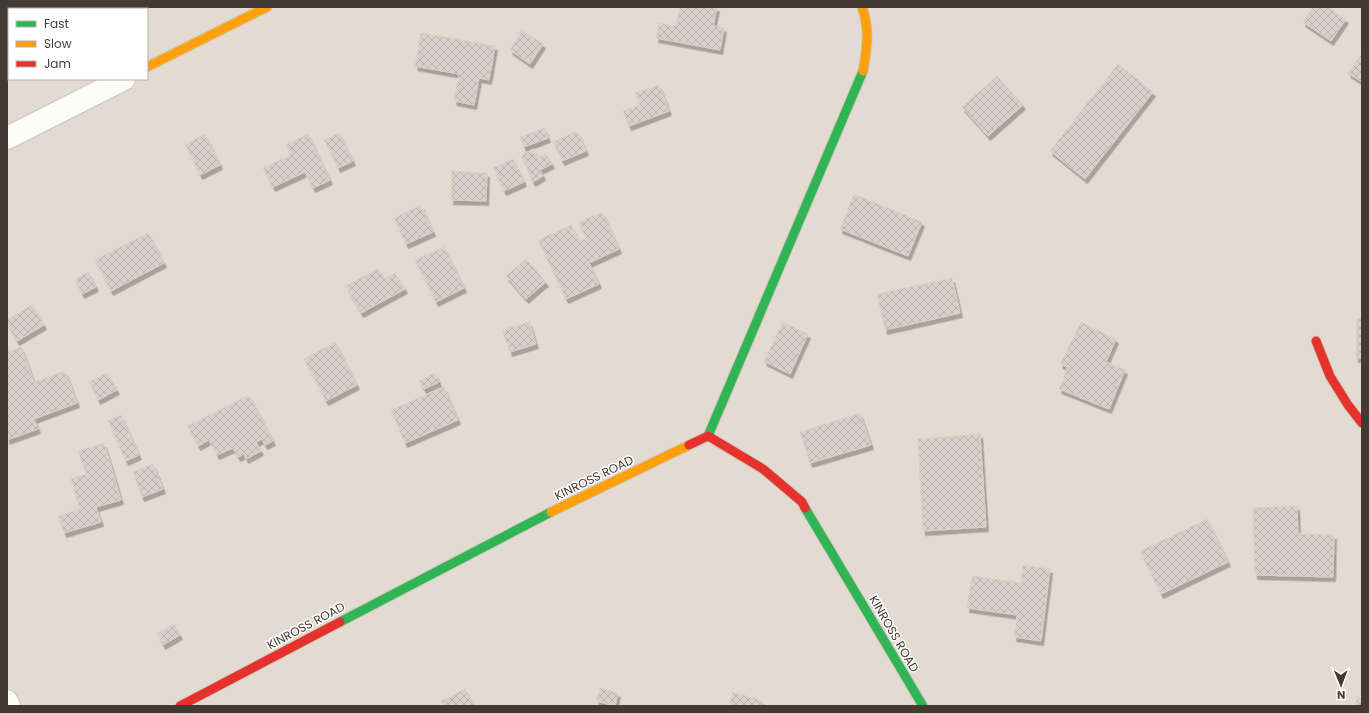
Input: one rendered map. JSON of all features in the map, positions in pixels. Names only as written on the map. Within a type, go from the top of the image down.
[{"type":"street","points":[[148,66],[267,7]]},
{"type":"street","points":[[708,436],[863,71],[868,44],[867,18],[862,7]]},
{"type":"street","points":[[7,138],[122,80]]},
{"type":"street","points":[[1316,341],[1330,376],[1348,405],[1362,423]]},
{"type":"street","name":"KINROSS ROAD","points":[[180,706],[551,512],[708,436],[763,469],[802,502],[923,706]]},
{"type":"street","points":[[7,701],[9,706]]},
{"type":"shaded area","points":[[7,7],[1362,7],[1362,706],[7,706]]},
{"type":"building","points":[[680,7],[717,7],[713,26],[724,28],[720,50],[656,38],[659,23],[676,26]]},
{"type":"building","points":[[1313,7],[1327,7],[1346,19],[1331,41],[1303,22]]},
{"type":"building","points":[[522,30],[543,44],[530,64],[510,50]]},
{"type":"building","points":[[421,33],[495,46],[489,80],[479,78],[474,105],[454,101],[459,74],[415,66]]},
{"type":"building","points":[[1362,53],[1362,82],[1348,73]]},
{"type":"building","points":[[1118,64],[1153,92],[1085,179],[1050,151]]},
{"type":"building","points":[[997,76],[1023,105],[988,136],[962,107]]},
{"type":"building","points":[[659,85],[669,111],[629,126],[623,111],[640,105],[635,93]]},
{"type":"building","points":[[544,128],[548,138],[524,147],[520,137]]},
{"type":"building","points":[[577,131],[586,151],[562,161],[553,142]]},
{"type":"building","points":[[339,133],[353,161],[338,168],[324,140]]},
{"type":"building","points":[[205,134],[220,165],[200,175],[185,144]]},
{"type":"building","points":[[308,134],[330,180],[313,188],[305,172],[273,187],[263,168],[291,155],[286,145]]},
{"type":"building","points":[[533,149],[538,158],[546,154],[552,164],[540,170],[543,176],[533,182],[529,175],[531,174],[521,156]]},
{"type":"building","points":[[513,159],[524,182],[504,191],[493,168]]},
{"type":"building","points":[[452,171],[487,173],[486,201],[451,200]]},
{"type":"building","points":[[854,194],[922,222],[908,256],[840,229]]},
{"type":"building","points":[[421,205],[433,232],[406,244],[394,218]]},
{"type":"building","points":[[602,212],[619,249],[589,263],[599,284],[566,299],[538,240],[571,225],[579,242],[586,238],[579,222]]},
{"type":"building","points":[[148,233],[164,263],[111,291],[95,260]]},
{"type":"building","points":[[444,247],[464,288],[436,302],[415,260]]},
{"type":"building","points":[[526,259],[546,282],[526,299],[506,276]]},
{"type":"building","points":[[378,268],[384,279],[395,273],[405,289],[361,313],[346,286]]},
{"type":"building","points":[[88,272],[96,287],[82,294],[75,279]]},
{"type":"building","points":[[952,278],[960,313],[885,330],[877,294]]},
{"type":"building","points":[[32,305],[44,325],[17,341],[7,324],[7,320]]},
{"type":"building","points":[[1357,319],[1362,319],[1362,358],[1356,358]]},
{"type":"building","points":[[529,322],[536,344],[510,352],[502,330]]},
{"type":"building","points":[[783,322],[808,334],[790,374],[764,361]]},
{"type":"building","points":[[1081,322],[1116,339],[1106,362],[1125,370],[1109,409],[1059,389],[1068,367],[1060,364]]},
{"type":"building","points":[[335,342],[357,385],[326,401],[304,359]]},
{"type":"building","points":[[21,347],[34,382],[65,371],[77,403],[34,419],[38,429],[7,440],[7,352]]},
{"type":"building","points":[[107,373],[117,390],[98,400],[89,382]]},
{"type":"building","points":[[435,373],[439,382],[424,389],[419,381]]},
{"type":"building","points":[[444,387],[458,420],[405,443],[391,410]]},
{"type":"building","points":[[249,395],[273,441],[265,445],[262,439],[256,442],[261,451],[246,459],[244,454],[238,457],[233,448],[217,455],[209,440],[198,446],[188,426]]},
{"type":"building","points":[[860,413],[871,445],[810,463],[800,432]]},
{"type":"building","points":[[121,415],[139,455],[126,461],[108,421]]},
{"type":"building","points":[[980,434],[986,527],[923,531],[918,439]]},
{"type":"building","points":[[104,443],[121,500],[96,507],[101,522],[64,533],[58,516],[80,509],[71,479],[86,474],[78,451]]},
{"type":"building","points":[[153,464],[163,489],[142,497],[133,472]]},
{"type":"building","points":[[1297,506],[1298,534],[1334,535],[1333,577],[1255,575],[1253,508]]},
{"type":"building","points":[[1207,519],[1228,562],[1161,594],[1140,551]]},
{"type":"building","points":[[1023,565],[1050,569],[1041,641],[1014,637],[1017,615],[967,608],[972,576],[1021,583]]},
{"type":"building","points":[[174,624],[180,635],[163,645],[157,634]]},
{"type":"building","points":[[600,688],[618,693],[615,706],[596,701]]},
{"type":"building","points":[[465,689],[474,706],[444,706],[441,701]]},
{"type":"building","points":[[733,692],[763,701],[761,706],[729,706]]},
{"type":"building","points":[[1358,697],[1362,699],[1362,706],[1354,706]]},
{"type":"traffic: fast","points":[[708,436],[863,71]]},
{"type":"traffic: fast","points":[[805,508],[923,706]]},
{"type":"traffic: fast","points":[[340,622],[551,512]]},
{"type":"traffic: slow","points":[[148,66],[267,7]]},
{"type":"traffic: slow","points":[[862,7],[865,15],[867,31],[867,47],[863,71]]},
{"type":"traffic: slow","points":[[551,512],[689,445]]},
{"type":"traffic: jam","points":[[1316,341],[1330,376],[1348,405],[1362,423]]},
{"type":"traffic: jam","points":[[689,445],[708,436],[763,469],[802,502],[805,508]]},
{"type":"traffic: jam","points":[[180,706],[340,622]]}]
